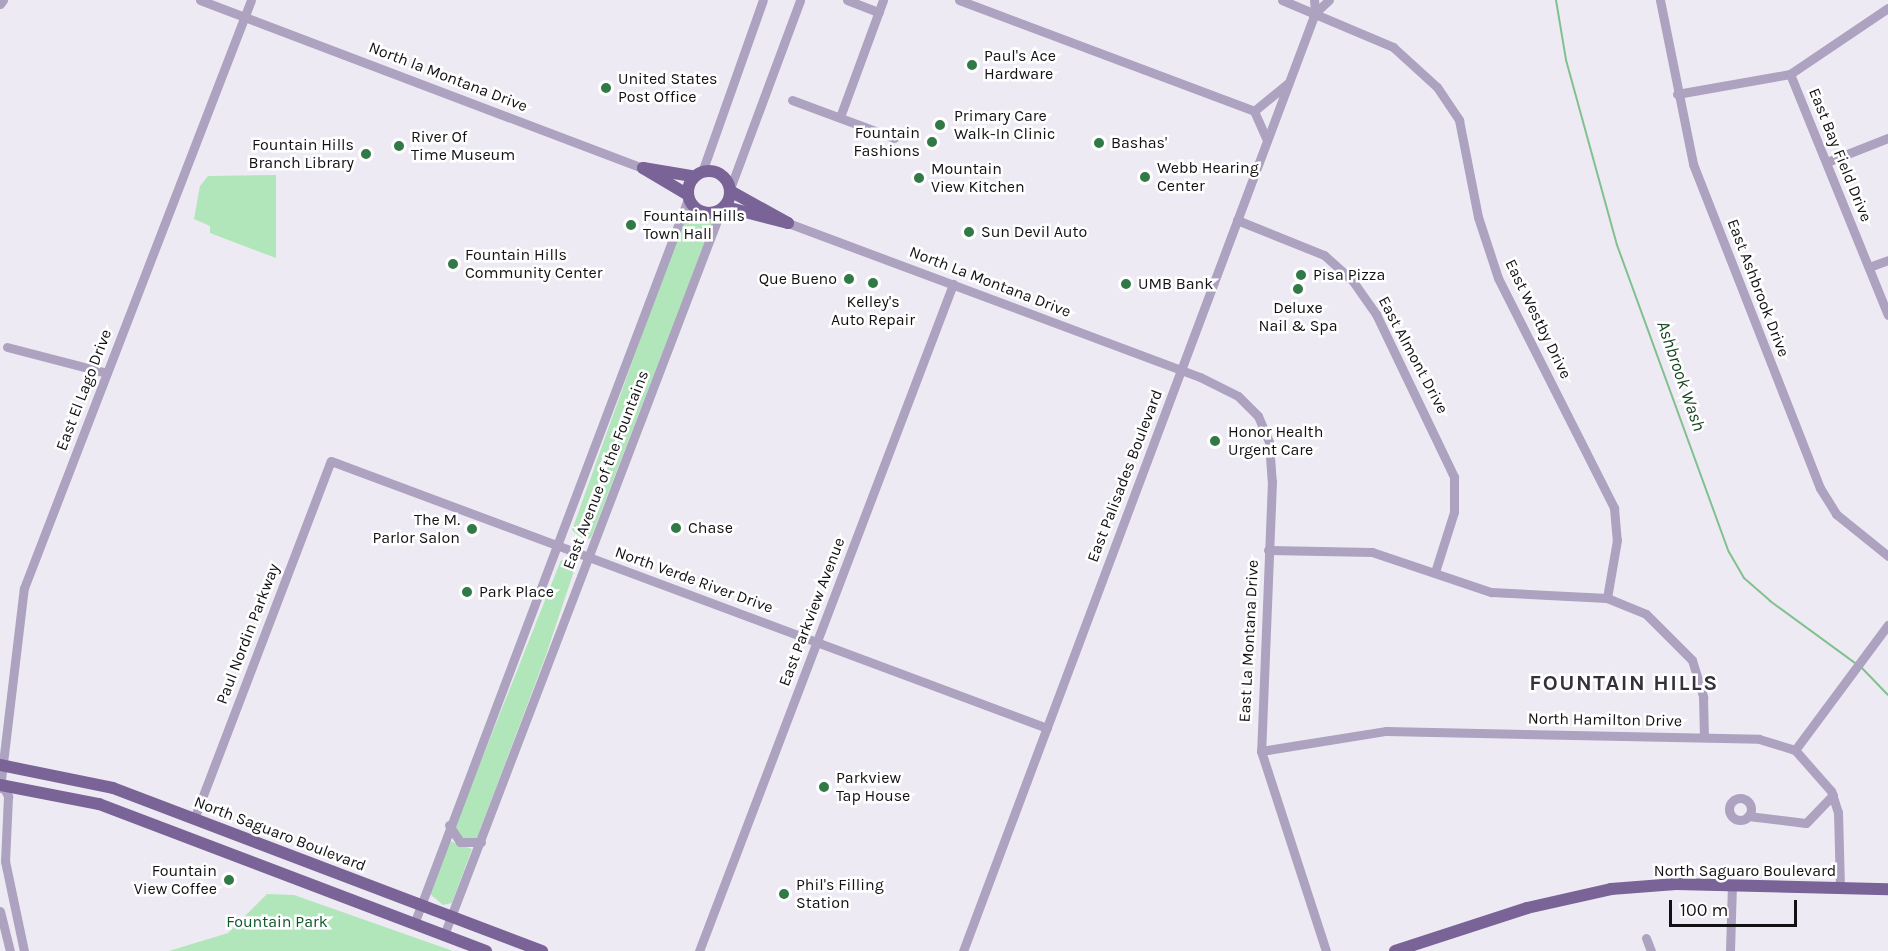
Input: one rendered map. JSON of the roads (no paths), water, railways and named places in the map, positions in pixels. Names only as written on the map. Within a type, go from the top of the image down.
[{"type":"main road","points":[[643,168],[697,174],[687,196],[643,168]]},
{"type":"main road","name":"North La Montana Drive","points":[[697,174],[731,189],[788,223]]},
{"type":"main road","points":[[724,209],[731,189]]},
{"type":"main road","name":"North La Montana Drive","points":[[687,196],[705,209],[724,209],[788,223]]},
{"type":"main road","name":"North Saguaro Boulevard","points":[[2,765],[98,783],[542,951]]},
{"type":"main road","points":[[1,786],[83,799],[486,951]]},
{"type":"main road","points":[[148,822],[188,828],[194,819]]},
{"type":"main road","name":"North Saguaro Boulevard","points":[[1395,951],[1582,894],[1676,884],[1888,889]]},
{"type":"street","points":[[0,4],[3,0]]},
{"type":"street","points":[[200,0],[241,16]]},
{"type":"street","name":"East El Lago Drive","points":[[241,16],[242,0]]},
{"type":"street","name":"East El Lago Drive","points":[[24,951],[11,896],[5,833],[8,796],[1,786],[24,588],[241,16],[251,0]]},
{"type":"street","points":[[697,174],[763,0]]},
{"type":"street","points":[[731,189],[800,0]]},
{"type":"street","points":[[840,117],[880,4],[848,0]]},
{"type":"street","points":[[959,0],[1254,111],[1268,140]]},
{"type":"street","name":"East Westby Drive","points":[[1282,0],[1406,56],[1459,120],[1478,217],[1498,278],[1614,508],[1617,540],[1607,598]]},
{"type":"street","name":"East Palisades Boulevard","points":[[963,951],[1315,13],[1314,0]]},
{"type":"street","name":"East Palisades Boulevard","points":[[1315,13],[1329,0]]},
{"type":"street","name":"East Ashbrook Drive","points":[[1660,0],[1693,164],[1820,488],[1836,514],[1888,556]]},
{"type":"street","points":[[1677,93],[1790,74],[1888,8]]},
{"type":"street","name":"North la Montana Drive","points":[[241,16],[643,168]]},
{"type":"street","name":"East Bay Field Drive","points":[[1790,74],[1888,315]]},
{"type":"street","points":[[1254,111],[1289,81]]},
{"type":"street","points":[[792,100],[894,138]]},
{"type":"street","points":[[1827,162],[1888,138]]},
{"type":"street","name":"East Avenue of the Fountains","points":[[414,924],[449,825],[557,545],[687,196]]},
{"type":"street","name":"East Avenue of the Fountains","points":[[444,935],[482,842],[724,209]]},
{"type":"street","name":"East Almont Drive","points":[[1237,220],[1324,255],[1352,280],[1376,314],[1454,477],[1454,512],[1435,572]]},
{"type":"street","name":"North La Montana Drive","points":[[788,223],[953,284],[1179,373]]},
{"type":"street","points":[[1869,267],[1888,260]]},
{"type":"street","name":"East Parkview Avenue","points":[[699,951],[953,284]]},
{"type":"street","points":[[7,347],[107,373]]},
{"type":"street","name":"East La Montana Drive","points":[[1179,373],[1230,391],[1263,424],[1271,457],[1261,751],[1326,951]]},
{"type":"street","name":"North Verde River Drive","points":[[331,461],[1047,728]]},
{"type":"street","name":"Paul Nordin Parkway","points":[[194,819],[331,461]]},
{"type":"street","points":[[1268,550],[1372,552],[1491,592],[1607,598],[1646,614],[1692,660],[1703,697],[1704,737]]},
{"type":"street","points":[[1840,888],[1838,812],[1833,795],[1795,750],[1888,625]]},
{"type":"street","name":"North Hamilton Drive","points":[[1261,751],[1386,731],[1759,739],[1795,750]]},
{"type":"street","points":[[1748,816],[1806,823],[1833,795]]},
{"type":"street","points":[[449,825],[460,842],[482,842]]},
{"type":"street","points":[[1730,951],[1732,885]]},
{"type":"street","points":[[0,911],[10,951]]},
{"type":"street","points":[[1646,938],[1651,951]]},
{"type":"waterway","name":"Ashbrook Wash","points":[[1556,0],[1566,60],[1617,245],[1729,552],[1744,578],[1770,601],[1855,663]]},
{"type":"waterway","name":"Ashbrook Wash","points":[[1860,666],[1888,695]]},
{"type":"place","name":"Paul's Ace Hardware","points":[[972,65]]},
{"type":"place","name":"United States Post Office","points":[[606,88]]},
{"type":"place","name":"Primary Care Walk-In Clinic","points":[[940,125]]},
{"type":"place","name":"Fountain Fashions","points":[[932,142]]},
{"type":"place","name":"Bashas'","points":[[1099,143]]},
{"type":"place","name":"River Of Time Museum","points":[[399,146]]},
{"type":"place","name":"Fountain Hills Branch Library","points":[[366,154]]},
{"type":"place","name":"Webb Hearing Center","points":[[1145,177]]},
{"type":"place","name":"Mountain View Kitchen","points":[[919,178]]},
{"type":"place","name":"Fountain Hills Town Hall","points":[[631,225]]},
{"type":"place","name":"Sun Devil Auto","points":[[969,232]]},
{"type":"place","name":"Fountain Hills Community Center","points":[[453,264]]},
{"type":"place","name":"Pisa Pizza","points":[[1301,275]]},
{"type":"place","name":"Que Bueno","points":[[849,279]]},
{"type":"place","name":"Kelley's Auto Repair","points":[[873,283]]},
{"type":"place","name":"UMB Bank","points":[[1126,284]]},
{"type":"place","name":"Deluxe Nail & Spa","points":[[1298,289]]},
{"type":"place","name":"Honor Health Urgent Care","points":[[1215,441]]},
{"type":"place","name":"Chase","points":[[676,528]]},
{"type":"place","name":"The M. Parlor Salon","points":[[472,529]]},
{"type":"place","name":"Park Place","points":[[467,592]]},
{"type":"place","name":"Parkview Tap House","points":[[824,787]]},
{"type":"place","name":"Fountain View Coffee","points":[[229,880]]},
{"type":"place","name":"Phil's Filling Station","points":[[784,894]]},
{"type":"district","name":"FOUNTAIN HILLS","points":[[1624,684]]},
{"type":"park label","name":"Fountain Park","points":[[277,922]]}]
